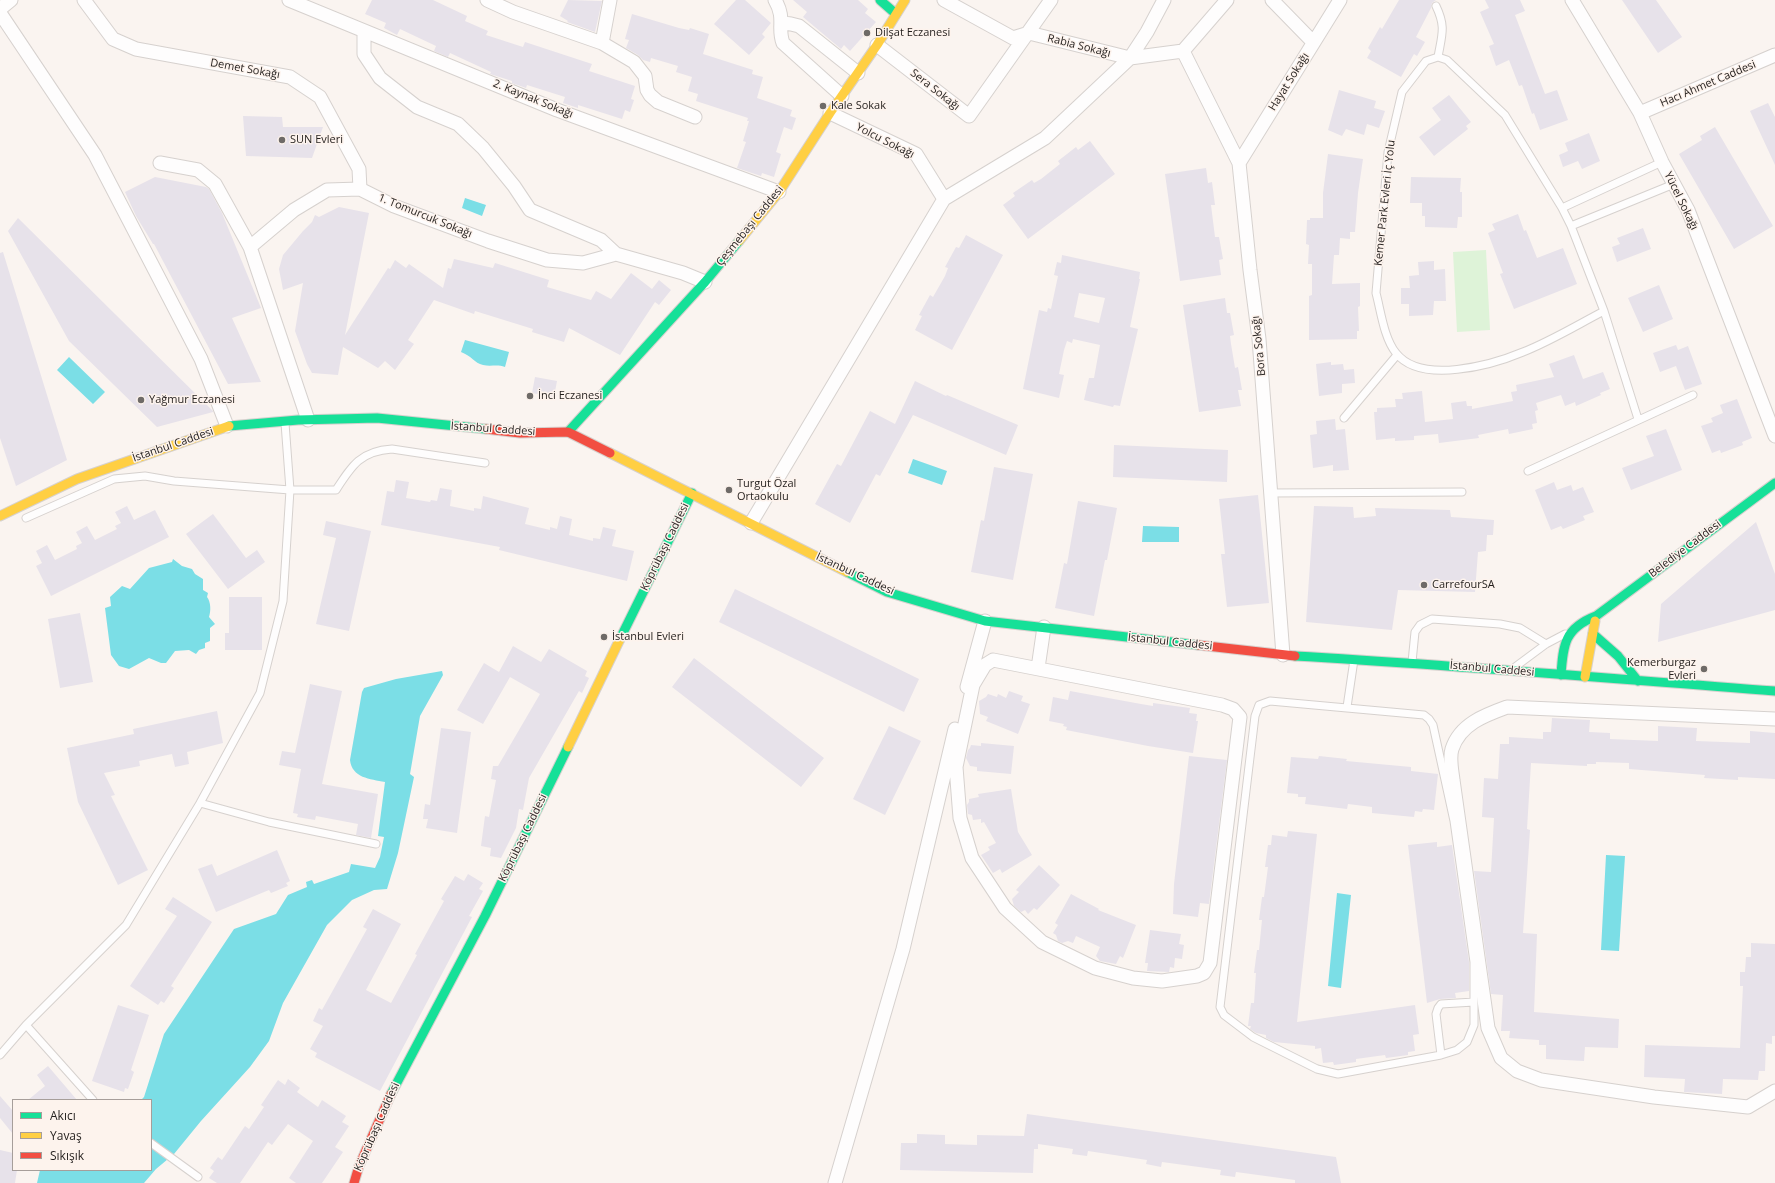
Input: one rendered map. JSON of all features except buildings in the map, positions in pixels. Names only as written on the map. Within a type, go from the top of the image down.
[{"type":"main road","points":[[880,0],[896,14]]},
{"type":"main road","name":"Çeşmebaşı Caddesi","points":[[568,432],[705,282],[779,192],[830,113],[877,45],[905,0]]},
{"type":"main road","name":"İstanbul Caddesi","points":[[0,516],[77,479],[227,426],[285,421],[377,418],[520,433],[568,432],[887,592],[985,621],[1282,654],[1775,691]]},
{"type":"main road","name":"Belediye Caddesi","points":[[1571,630],[1578,624],[1596,616],[1775,483]]},
{"type":"main road","name":"Köprübaşı Caddesi","points":[[354,1183],[359,1166],[395,1085],[485,916],[692,493]]},
{"type":"main road","points":[[1585,677],[1596,616]]},
{"type":"main road","points":[[1561,675],[1563,654],[1571,630]]},
{"type":"main road","points":[[1593,634],[1618,656],[1638,681]]},
{"type":"street","points":[[0,9],[11,0]]},
{"type":"street","name":"Demet Sokağı","points":[[84,0],[113,39],[136,49],[290,77],[320,97],[359,169],[360,189]]},
{"type":"street","name":"2. Kaynak Sokağı","points":[[289,0],[557,110],[779,192]]},
{"type":"street","points":[[487,0],[513,12],[602,43],[634,62],[645,76],[647,90],[658,102],[695,116]]},
{"type":"street","points":[[602,43],[610,0]]},
{"type":"street","points":[[775,0],[780,8],[783,24],[780,34],[783,43],[842,96]]},
{"type":"street","points":[[944,0],[1013,38],[1029,33],[1051,0]]},
{"type":"street","points":[[751,523],[944,199],[1045,138],[1130,58],[1147,32],[1164,0]]},
{"type":"street","points":[[1130,58],[1183,51],[1227,0]]},
{"type":"street","points":[[1272,0],[1313,42]]},
{"type":"street","name":"Hayat Sokağı","points":[[1239,163],[1340,0]]},
{"type":"street","name":"Yücel Sokağı","points":[[1572,0],[1640,113],[1662,162],[1688,210],[1775,436]]},
{"type":"street","points":[[0,13],[95,155],[201,359],[227,426]]},
{"type":"street","points":[[783,24],[799,26],[858,73]]},
{"type":"street","points":[[364,31],[364,54],[380,78],[416,107],[458,124],[483,148],[514,186],[530,210],[601,240],[616,254],[683,273],[705,282]]},
{"type":"street","name":"Sera Sokağı","points":[[877,45],[969,116],[1029,33]]},
{"type":"street","name":"Rabia Sokağı","points":[[1029,33],[1130,58]]},
{"type":"street","name":"Bora Sokağı","points":[[1183,51],[1239,163],[1259,339],[1282,654]]},
{"type":"street","name":"Hacı Ahmet Caddesi","points":[[1640,113],[1775,55]]},
{"type":"street","name":"Yolcu Sokağı","points":[[830,113],[916,154],[944,199]]},
{"type":"street","points":[[160,163],[198,170],[215,184],[250,247],[308,420]]},
{"type":"street","name":"1. Tomurcuk Sokağı","points":[[250,247],[294,210],[327,190],[360,189],[394,206],[488,241],[547,260],[583,263],[616,254]]},
{"type":"street","points":[[835,1183],[902,949],[946,762],[985,621]]},
{"type":"street","points":[[1038,668],[1044,627]]},
{"type":"street","points":[[993,660],[1038,668],[1222,705],[1233,709],[1240,717],[1210,963],[1204,973],[1197,976],[1162,981],[1134,978],[1094,968],[1042,942],[1005,908],[972,858],[960,818],[956,767],[973,685],[985,665],[993,660]]},
{"type":"street","points":[[1775,719],[1507,707],[1482,716],[1462,731],[1452,750],[1453,780],[1488,1028],[1501,1058],[1517,1071],[1541,1080],[1654,1097],[1748,1107],[1775,1091]]},
{"type":"lane","points":[[1436,6],[1443,20],[1438,57],[1447,60],[1505,115],[1562,208],[1571,226],[1604,311],[1638,419]]},
{"type":"lane","name":"Kemer Park Evleri İç Yolu","points":[[1397,355],[1392,346],[1381,316],[1376,293],[1388,152],[1402,92],[1426,61],[1438,57]]},
{"type":"lane","points":[[1562,208],[1662,162]]},
{"type":"lane","points":[[1571,226],[1674,184]]},
{"type":"lane","points":[[1344,418],[1397,355],[1416,368],[1451,370],[1475,366],[1522,352],[1604,311]]},
{"type":"lane","points":[[1528,470],[1693,395]]},
{"type":"lane","points":[[0,1055],[26,1025],[126,925],[200,803],[260,693],[283,601],[290,490],[285,421]]},
{"type":"lane","points":[[26,518],[114,479],[145,476],[174,481],[290,490],[336,490],[353,464],[371,453],[381,450],[392,449],[485,463]]},
{"type":"lane","points":[[1270,493],[1462,492]]},
{"type":"lane","points":[[1412,663],[1415,632],[1420,625],[1432,619],[1500,624],[1520,628],[1546,644]]},
{"type":"lane","points":[[1508,671],[1546,644],[1571,630]]},
{"type":"lane","points":[[1347,707],[1354,659]]},
{"type":"lane","points":[[1270,701],[1347,707],[1424,716],[1429,719],[1433,725],[1454,820],[1474,962],[1474,1002],[1474,1025],[1467,1042],[1457,1050],[1338,1074],[1317,1069],[1253,1037],[1224,1015],[1220,1008],[1255,716],[1260,705],[1270,701]]},
{"type":"lane","points":[[200,803],[269,822],[376,844]]},
{"type":"lane","points":[[1441,1054],[1436,1014],[1438,1008],[1442,1004],[1474,1002]]},
{"type":"lane","points":[[26,1025],[92,1099]]},
{"type":"lane","points":[[152,1144],[198,1177]]},
{"type":"green space","points":[[1486,250],[1490,330],[1457,332],[1453,252]]},
{"type":"water","points":[[465,198],[486,205],[482,216],[462,208]]},
{"type":"water","points":[[465,340],[509,352],[505,367],[486,366],[480,364],[468,355],[461,352]]},
{"type":"water","points":[[69,357],[105,392],[93,404],[57,370]]},
{"type":"water","points":[[913,459],[947,471],[942,485],[908,473]]},
{"type":"water","points":[[1143,526],[1179,527],[1179,542],[1142,542]]},
{"type":"water","points":[[173,559],[182,566],[192,569],[195,574],[203,579],[203,590],[208,593],[207,597],[210,604],[209,617],[215,624],[210,628],[210,641],[205,643],[205,648],[199,650],[196,654],[189,650],[175,651],[166,663],[161,663],[149,658],[129,669],[119,666],[111,655],[105,608],[111,606],[110,597],[122,586],[130,589],[149,568],[172,562]]},
{"type":"water","points":[[442,671],[443,675],[420,716],[410,774],[414,777],[398,853],[387,889],[374,890],[352,900],[327,925],[283,1003],[269,1041],[250,1067],[201,1121],[174,1154],[156,1169],[144,1183],[37,1183],[40,1171],[152,1171],[152,1099],[142,1099],[144,1097],[164,1034],[234,929],[276,914],[288,895],[307,887],[306,882],[312,880],[314,884],[349,872],[351,864],[375,868],[380,857],[384,837],[378,836],[385,782],[363,777],[358,774],[351,766],[350,760],[364,688],[396,679]]},
{"type":"water","points":[[1606,855],[1625,856],[1619,951],[1601,950]]},
{"type":"water","points":[[1337,893],[1351,895],[1341,988],[1328,986]]},
{"type":"traffic: fast","points":[[880,0],[896,14]]},
{"type":"traffic: fast","points":[[568,432],[705,282],[739,241]]},
{"type":"traffic: fast","points":[[229,426],[298,420],[377,418],[486,429]]},
{"type":"traffic: fast","points":[[1561,675],[1565,646],[1568,638],[1578,626],[1596,616],[1775,483]]},
{"type":"traffic: fast","points":[[620,639],[692,493]]},
{"type":"traffic: fast","points":[[847,572],[887,592],[985,621],[1198,645]]},
{"type":"traffic: fast","points":[[1593,634],[1618,656],[1638,681]]},
{"type":"traffic: fast","points":[[1295,656],[1775,691]]},
{"type":"traffic: fast","points":[[391,1094],[485,916],[568,747]]},
{"type":"traffic: slow","points":[[739,241],[779,192],[830,113],[877,45],[905,0]]},
{"type":"traffic: slow","points":[[0,516],[77,479],[229,426]]},
{"type":"traffic: slow","points":[[610,453],[847,572]]},
{"type":"traffic: slow","points":[[1585,677],[1595,621]]},
{"type":"traffic: slow","points":[[568,747],[620,639]]},
{"type":"traffic: jam","points":[[486,429],[520,433],[568,432],[610,453]]},
{"type":"traffic: jam","points":[[1198,645],[1295,656]]},
{"type":"traffic: jam","points":[[354,1183],[359,1166],[391,1094]]},
{"type":"place","name":"Dilşat Eczanesi","points":[[867,33]]},
{"type":"place","name":"Kale Sokak","points":[[823,106]]},
{"type":"place","name":"SUN Evleri","points":[[282,140]]},
{"type":"place","name":"İnci Eczanesi","points":[[530,396]]},
{"type":"place","name":"Yağmur Eczanesi","points":[[141,400]]},
{"type":"place","name":"Turgut Özal Ortaokulu","points":[[729,490]]},
{"type":"place","name":"CarrefourSA","points":[[1424,585]]},
{"type":"place","name":"İstanbul Evleri","points":[[604,637]]},
{"type":"place","name":"Kemerburgaz Evleri","points":[[1704,669]]}]
